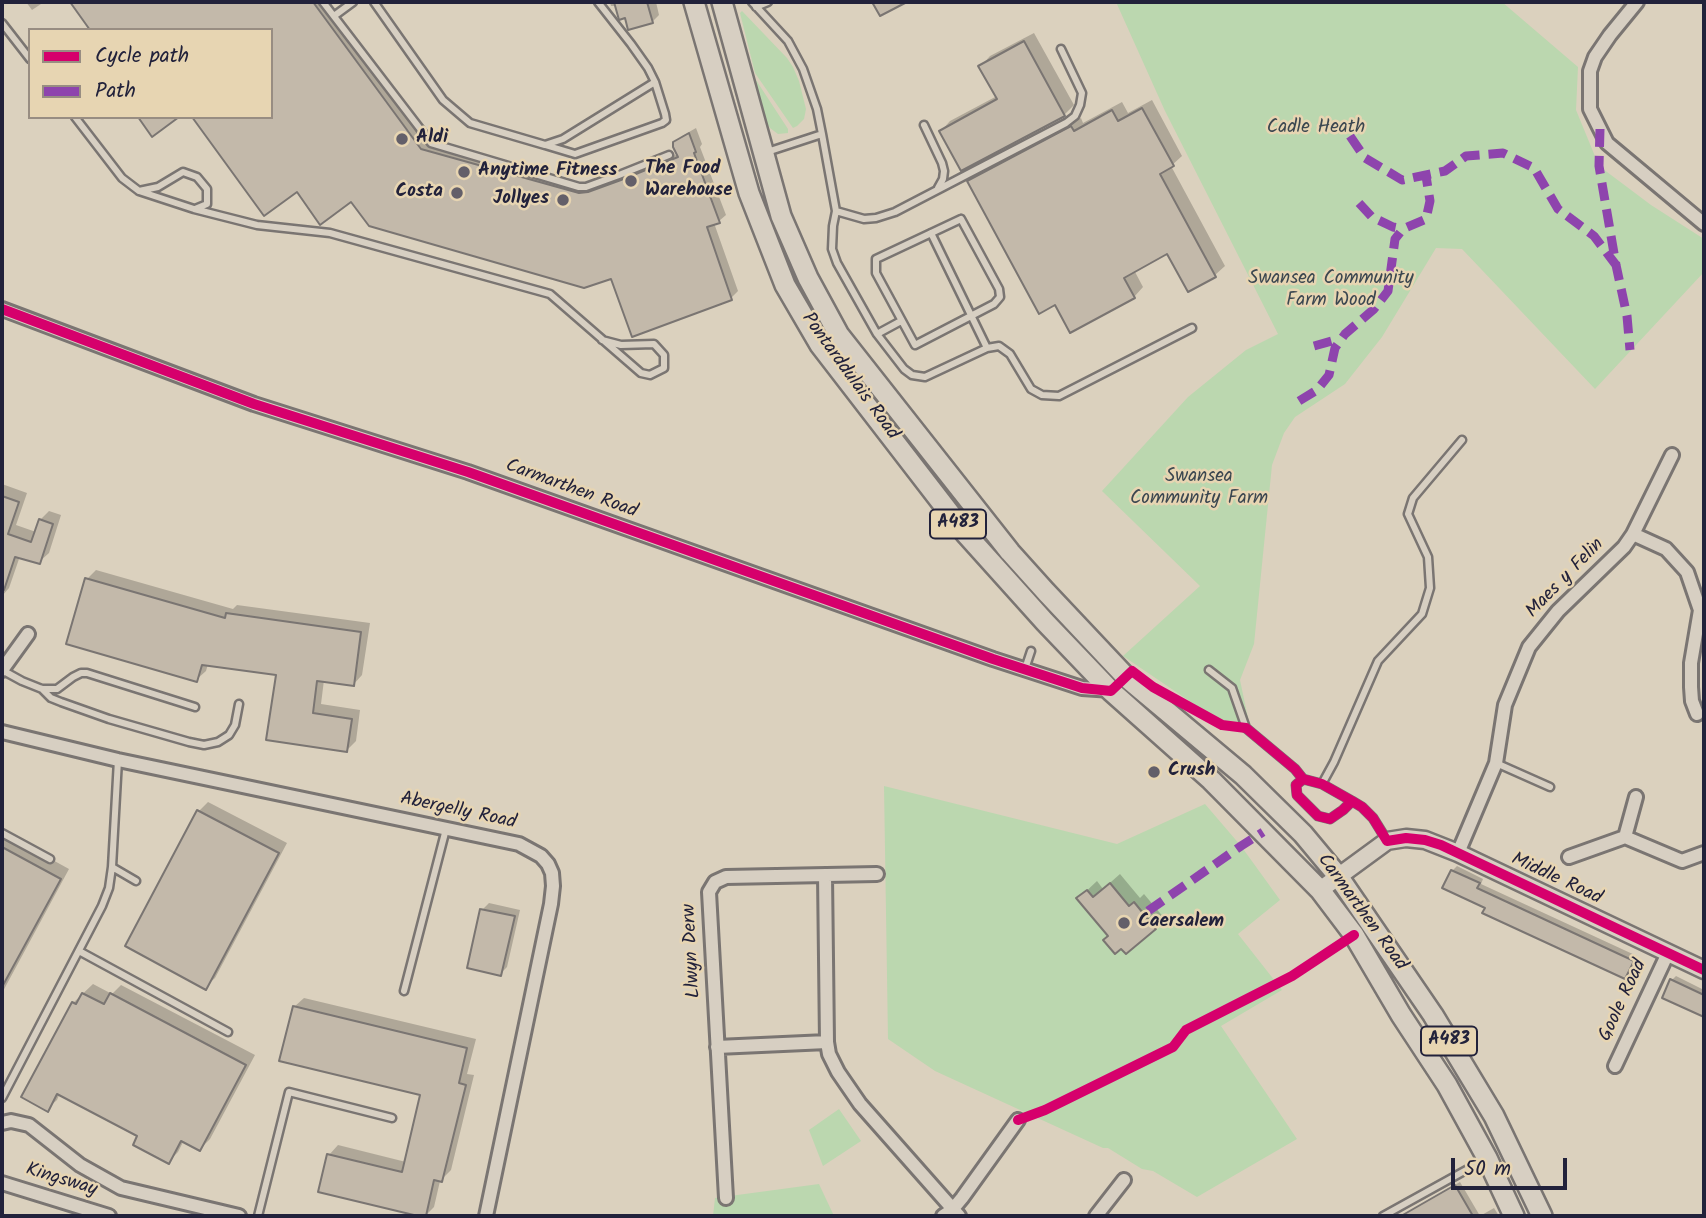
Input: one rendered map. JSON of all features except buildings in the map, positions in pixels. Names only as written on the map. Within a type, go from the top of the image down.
[{"type":"main road","name":"Pontarddulais Road","points":[[694,2],[750,193],[785,285],[820,345],[965,533],[1111,691]]},
{"type":"main road","name":"Pontarddulais Road","points":[[722,2],[781,216],[808,278],[839,335],[1010,552],[1126,678]]},
{"type":"main road","name":"Carmarthen Road","points":[[1126,678],[1243,775],[1303,834],[1338,876],[1433,1015],[1494,1116],[1542,1216]]},
{"type":"main road","name":"Carmarthen Road","points":[[1111,691],[1211,779],[1320,890],[1354,935],[1401,1015],[1447,1085],[1487,1158],[1514,1216]]},
{"type":"street","points":[[1637,2],[1595,57],[1590,71],[1590,109],[1607,143],[1704,224]]},
{"type":"street","name":"Carmarthen Road","points":[[2,309],[254,404],[468,472],[979,654],[1082,688],[1111,691]]},
{"type":"street","name":"Maes y Felin","points":[[1458,853],[1496,763],[1505,705],[1529,647],[1558,611],[1624,547],[1672,455]]},
{"type":"street","points":[[1633,534],[1667,550],[1688,572],[1702,611],[1691,663],[1692,701],[1697,714]]},
{"type":"street","points":[[2,670],[28,634]]},
{"type":"street","points":[[1111,691],[1126,678]]},
{"type":"street","name":"Abergelly Road","points":[[2,732],[118,760],[519,845],[541,856],[552,873],[551,904],[486,1216]]},
{"type":"street","points":[[1625,837],[1636,797]]},
{"type":"street","points":[[1569,857],[1625,837],[1682,861],[1704,853]]},
{"type":"street","name":"Middle Road","points":[[1387,841],[1406,838],[1424,840],[1458,853],[1704,970]]},
{"type":"street","points":[[1320,890],[1387,841]]},
{"type":"street","name":"Llwyn Derw","points":[[726,1198],[709,892],[715,882],[726,877],[877,874]]},
{"type":"street","points":[[825,875],[829,1054],[846,1086],[951,1214],[1018,1120]]},
{"type":"street","name":"Goole Road","points":[[1615,1066],[1668,953]]},
{"type":"street","points":[[718,1047],[827,1042]]},
{"type":"street","points":[[2,1123],[11,1121],[29,1125],[80,1165],[121,1188],[239,1216]]},
{"type":"street","points":[[1096,1216],[1124,1180]]},
{"type":"street","name":"Kingsway","points":[[2,1183],[109,1216]]},
{"type":"lane","points":[[323,2],[431,144],[579,187],[586,187],[669,155]]},
{"type":"lane","points":[[334,16],[353,2]]},
{"type":"lane","points":[[374,2],[443,100],[470,123],[575,154],[666,120],[655,82],[642,60],[598,2]]},
{"type":"lane","points":[[754,4],[768,2]]},
{"type":"lane","points":[[754,4],[788,41],[803,69],[817,109],[836,211],[833,226],[834,256],[877,334],[904,369],[912,375],[925,377],[987,348],[999,346],[1010,354],[1031,389],[1042,395],[1059,396],[1192,328]]},
{"type":"lane","points":[[2,23],[28,56]]},
{"type":"lane","points":[[836,211],[864,219],[895,212],[1066,124],[1075,116],[1082,93],[1061,49]]},
{"type":"lane","points":[[545,145],[563,139],[655,82]]},
{"type":"lane","points":[[77,119],[122,178],[139,191],[257,225],[330,233],[550,294],[602,340],[641,373],[650,375],[663,368],[664,355],[654,344],[621,345],[602,340]]},
{"type":"lane","points":[[924,125],[944,171],[937,190]]},
{"type":"lane","points":[[763,153],[822,134]]},
{"type":"lane","points":[[139,191],[158,187],[183,172],[197,177],[207,189],[207,204],[194,209]]},
{"type":"lane","points":[[961,219],[999,289],[1000,297],[994,304],[915,345],[876,273],[875,266],[876,259],[931,233],[961,219]]},
{"type":"lane","points":[[931,233],[987,348]]},
{"type":"lane","points":[[877,334],[901,321]]},
{"type":"lane","points":[[1322,784],[1378,660],[1422,614],[1430,588],[1428,557],[1408,514],[1413,498],[1462,440]]},
{"type":"lane","points":[[1025,669],[1031,651]]},
{"type":"lane","points":[[2,670],[61,702],[204,745],[218,742],[229,735],[235,725],[239,704]]},
{"type":"lane","points":[[1209,670],[1232,688],[1246,728],[1295,769],[1303,779],[1322,784],[1362,807],[1373,818],[1387,841]]},
{"type":"lane","points":[[42,690],[57,690],[81,673],[87,673],[195,707]]},
{"type":"lane","points":[[2,1098],[109,888],[118,760]]},
{"type":"lane","points":[[1496,763],[1550,787]]},
{"type":"lane","points":[[1303,779],[1296,785],[1297,795],[1318,816],[1330,819],[1352,801]]},
{"type":"lane","points":[[404,991],[446,829]]},
{"type":"lane","points":[[2,833],[50,859]]},
{"type":"lane","points":[[112,867],[136,881]]},
{"type":"lane","points":[[79,951],[228,1032]]},
{"type":"lane","points":[[258,1216],[289,1092],[392,1118]]},
{"type":"lane","points":[[1383,1216],[1487,1158]]},
{"type":"green space","points":[[1116,2],[1502,2],[1578,67],[1576,110],[1599,166],[1651,205],[1704,239],[1704,272],[1595,389],[1462,249],[1436,248],[1382,337],[1345,384],[1295,417],[1284,433],[1272,465],[1254,644],[1240,680],[1249,723],[1219,721],[1123,656],[1200,586],[1102,491],[1188,397],[1246,350],[1278,334],[1165,111]]},
{"type":"green space","points":[[742,11],[793,67],[806,109],[804,119],[793,128],[755,73],[740,13]]},
{"type":"green space","points":[[754,77],[788,133],[778,134],[763,118]]},
{"type":"green space","points":[[884,786],[1117,844],[1205,804],[1241,846],[1280,900],[1238,934],[1282,990],[1221,1026],[1297,1139],[1197,1197],[1108,1148],[935,1071],[888,1039]]},
{"type":"green space","points":[[839,1109],[861,1141],[823,1166],[809,1130]]},
{"type":"green space","points":[[819,1184],[834,1216],[713,1216],[715,1198]]},
{"type":"marked path","points":[[1600,129],[1599,166],[1627,316],[1630,350]]},
{"type":"marked path","points":[[1350,136],[1365,158],[1402,180],[1445,171],[1466,156],[1503,153],[1534,168],[1558,209],[1594,236],[1616,265]]},
{"type":"marked path","points":[[1299,401],[1317,390],[1329,375],[1335,348],[1345,334],[1374,309],[1388,291],[1395,239],[1403,229],[1426,219],[1430,201],[1426,176]]},
{"type":"marked path","points":[[1359,203],[1372,217],[1403,229]]},
{"type":"marked path","points":[[1314,346],[1332,341],[1335,348]]},
{"type":"marked path","points":[[1148,911],[1263,832]]},
{"type":"cycle path","points":[[2,309],[254,404],[468,472],[993,659],[1082,688],[1111,691],[1132,671],[1153,687],[1222,725],[1246,728],[1295,769],[1303,779],[1322,784],[1352,801],[1330,819],[1318,816],[1297,795],[1296,785],[1303,779]]},
{"type":"cycle path","points":[[1352,801],[1373,818],[1387,841],[1406,838],[1441,845],[1704,970]]},
{"type":"cycle path","points":[[1018,1120],[1045,1110],[1173,1047],[1186,1030],[1292,976],[1354,935]]},
{"type":"place","name":"Aldi","points":[[402,139]]},
{"type":"place","name":"Anytime Fitness","points":[[464,172]]},
{"type":"place","name":"The Food Warehouse","points":[[631,181]]},
{"type":"place","name":"Costa","points":[[457,193]]},
{"type":"place","name":"Jollyes","points":[[563,200]]},
{"type":"place","name":"Crush","points":[[1154,772]]},
{"type":"place","name":"Caersalem","points":[[1124,923]]},
{"type":"park label","name":"Cadle Heath","points":[[1316,129]]},
{"type":"park label","name":"Swansea Community Farm Wood","points":[[1331,291]]},
{"type":"park label","name":"Swansea Community Farm","points":[[1199,489]]}]
